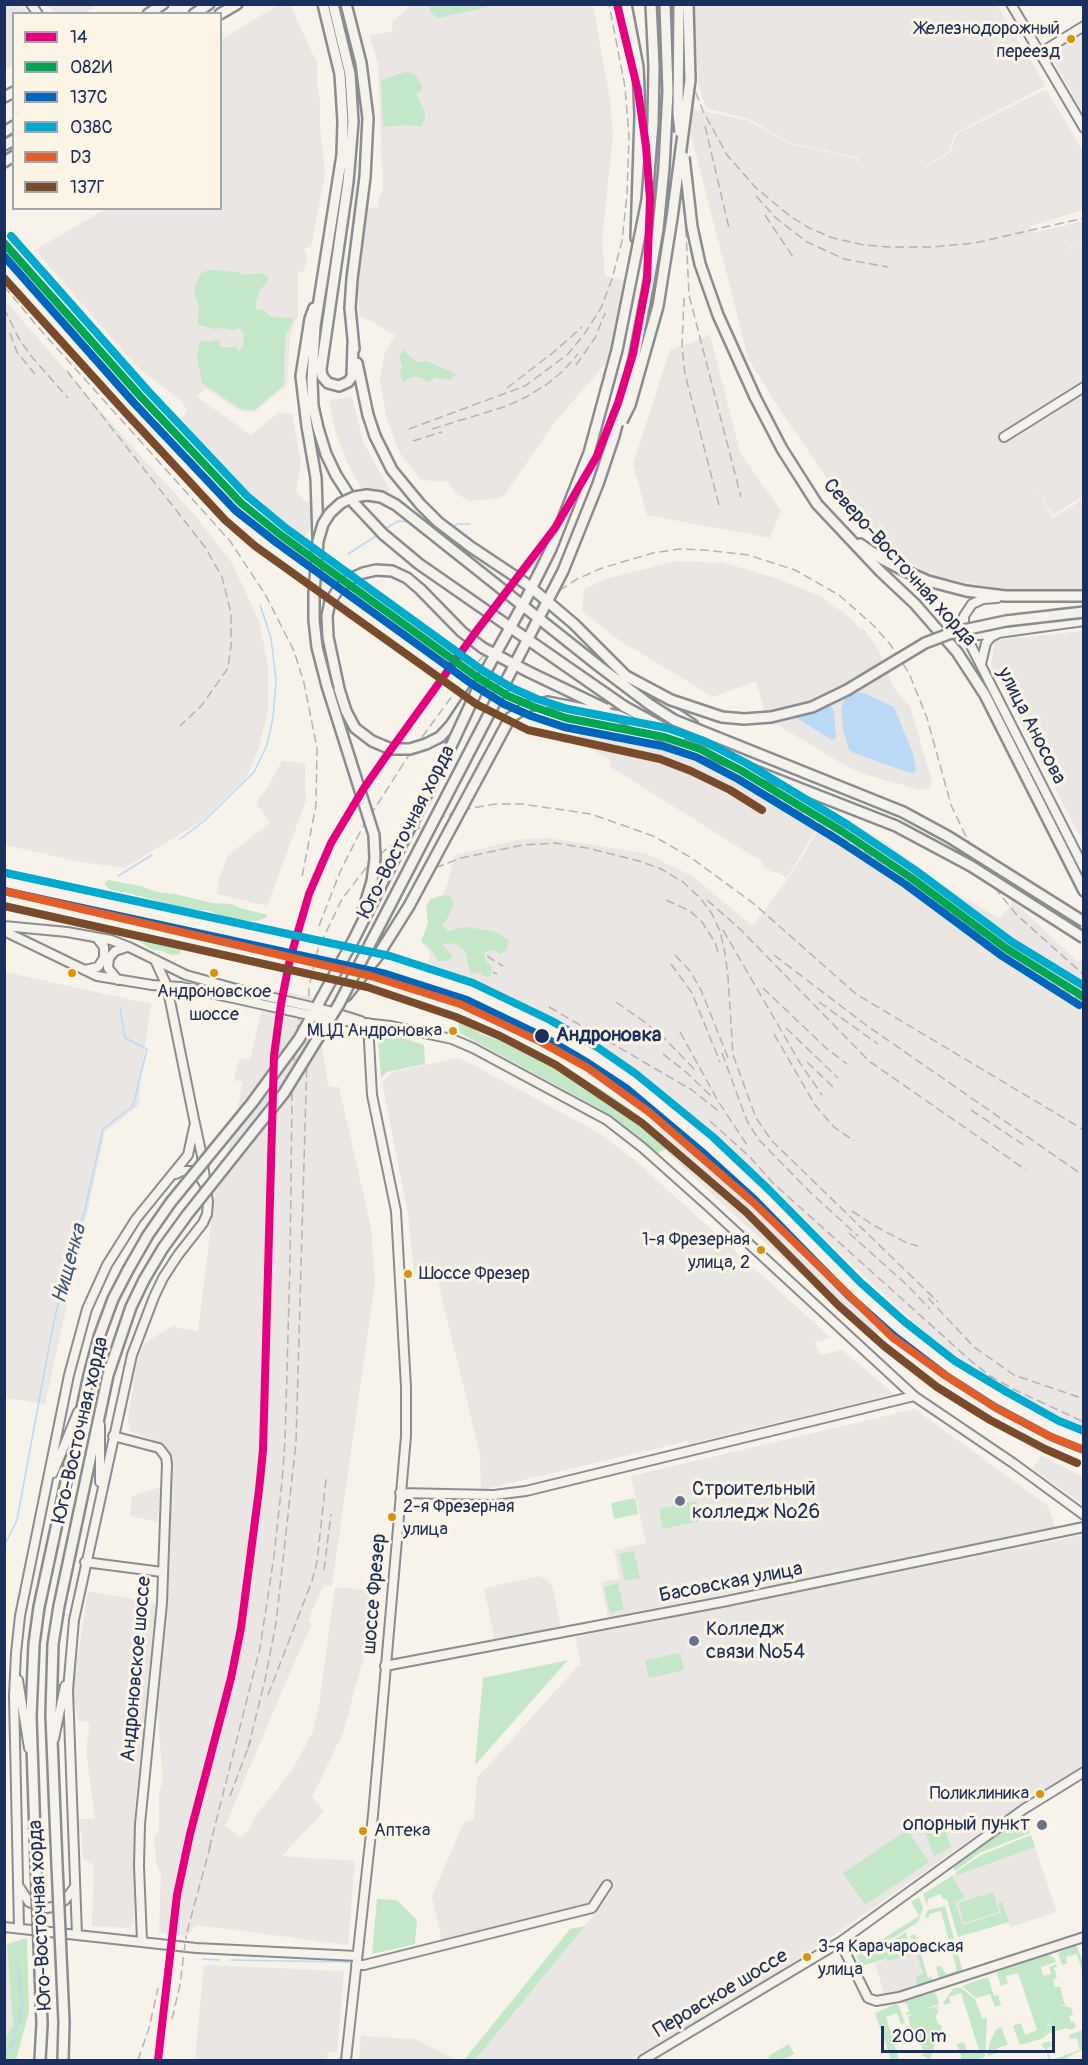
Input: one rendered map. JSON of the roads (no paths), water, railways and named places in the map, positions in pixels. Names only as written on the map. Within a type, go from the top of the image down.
[{"type":"main road","points":[[151,12],[164,4]]},
{"type":"main road","points":[[222,13],[237,4]]},
{"type":"main road","points":[[323,4],[338,66],[343,98],[343,121],[342,155],[313,353],[314,406],[318,428],[336,476],[354,503],[382,534],[412,558],[554,659],[654,724],[711,753]]},
{"type":"main road","points":[[333,4],[351,86],[352,122],[348,182],[321,369],[322,376],[328,383],[339,386],[348,382],[352,377],[353,344],[350,308],[366,177],[368,118],[361,63],[346,4]]},
{"type":"main road","points":[[626,4],[638,67],[640,116],[640,174],[635,268]]},
{"type":"main road","points":[[651,4],[654,66],[653,123],[647,200],[635,268],[617,350],[590,453],[551,549],[526,599],[486,671],[451,725],[440,736],[410,749],[391,749],[372,741],[356,728],[346,711],[328,637],[327,616],[330,602],[337,591],[350,579],[376,570],[392,571],[407,578],[462,632],[483,648],[529,672],[665,737],[896,826],[971,866],[1083,938]]},
{"type":"main road","name":"Юго-Восточная хорда","points":[[63,2061],[64,2022],[52,1749],[53,1644],[108,1375],[131,1307],[163,1248],[284,1093],[339,1004],[563,571],[598,484],[614,436],[634,359],[658,229],[668,91],[665,4]]},
{"type":"main road","name":"Северо-Восточная хорда","points":[[679,4],[678,113],[692,227],[700,264],[718,315],[755,398],[782,449],[817,504],[915,604],[957,651],[985,695],[1083,891]]},
{"type":"main road","points":[[614,436],[630,405],[658,306],[686,113],[690,49],[688,4]]},
{"type":"main road","points":[[329,249],[348,182]]},
{"type":"main road","points":[[322,288],[310,319],[303,357],[302,391],[319,509],[314,593],[317,647],[374,835],[375,859],[372,881],[354,939]]},
{"type":"main road","points":[[353,344],[368,415],[375,436],[392,470],[420,504],[471,547],[528,585],[574,624],[626,676],[657,701],[716,738]]},
{"type":"main road","points":[[318,542],[323,524],[330,513],[341,503],[354,497],[368,495],[381,497],[396,505],[649,704],[674,720],[903,812],[949,837],[1083,922]]},
{"type":"main road","points":[[839,528],[882,559],[928,581],[986,594],[1083,596]]},
{"type":"main road","points":[[626,676],[671,700],[701,711],[733,718],[771,717],[791,713],[831,699],[925,644],[954,632],[1005,621],[1083,612]]},
{"type":"main road","name":"Юго-Восточная хорда","points":[[40,2061],[42,2024],[31,1716],[34,1644],[47,1568],[83,1399],[99,1337],[113,1299],[148,1235],[171,1202],[252,1103],[299,1039],[354,939],[486,671]]},
{"type":"main road","points":[[339,1004],[377,957],[410,906],[510,718],[528,706],[548,702],[619,716]]},
{"type":"street","points":[[1011,4],[1083,128]]},
{"type":"street","points":[[1040,52],[1083,26]]},
{"type":"street","points":[[1004,437],[1083,387]]},
{"type":"street","points":[[1032,596],[994,598],[977,602],[967,610],[964,616],[964,632],[979,635],[1083,621]]},
{"type":"street","points":[[981,664],[982,652],[988,640],[1007,631]]},
{"type":"street","name":"улица Аносова","points":[[964,632],[1083,868]]},
{"type":"street","points":[[4,926],[93,936],[129,947],[186,975],[239,994],[328,1015],[423,1032],[460,1042],[608,1120],[708,1206],[914,1396],[1083,1515]]},
{"type":"street","points":[[4,931],[97,976],[239,994]]},
{"type":"street","points":[[83,970],[98,967],[104,958],[104,947],[99,939],[93,936]]},
{"type":"street","points":[[119,980],[108,968],[110,958],[119,949],[129,947]]},
{"type":"street","points":[[77,1935],[68,1690],[74,1620],[132,1355],[141,1328],[164,1278],[178,1255],[203,1223],[207,1214],[208,1202],[167,986],[155,960]]},
{"type":"street","name":"шоссе Фрезер","points":[[346,2061],[373,1815],[406,1436],[400,1252],[396,1211],[372,1095],[368,1023]]},
{"type":"street","points":[[19,1928],[15,1661],[20,1616],[69,1375],[87,1309],[107,1265],[121,1240],[150,1199],[188,1155],[192,1142],[194,1119]]},
{"type":"street","points":[[171,1176],[182,1171],[192,1172],[200,1177],[205,1186]]},
{"type":"street","points":[[400,1493],[494,1495],[526,1491],[914,1396]]},
{"type":"street","points":[[46,1490],[83,1399]]},
{"type":"street","points":[[100,1411],[100,1499]]},
{"type":"street","name":"Андроновское шоссе","points":[[113,1436],[159,1448],[166,1457],[162,1603],[140,1824],[142,1941]]},
{"type":"street","name":"Басовская улица","points":[[385,1666],[722,1602],[1083,1527]]},
{"type":"street","points":[[86,1562],[162,1572]]},
{"type":"street","points":[[15,1661],[33,1777]]},
{"type":"street","points":[[52,1749],[70,1662]]},
{"type":"street","name":"Перовское шоссе","points":[[643,2061],[840,1942],[996,1828],[1083,1772]]},
{"type":"street","points":[[18,1880],[22,1894],[29,1902],[47,1908],[57,1906],[65,1900],[73,1888],[75,1878]]},
{"type":"street","points":[[4,1927],[196,1948],[357,1961],[364,1965],[592,1908],[607,1885]]},
{"type":"street","points":[[840,1942],[868,1998],[876,2001],[900,1997],[1083,1937]]},
{"type":"water","points":[[853,693],[864,693],[894,707],[913,754],[915,772],[910,773],[854,753],[849,749],[843,730],[841,708],[846,696]]},
{"type":"water","points":[[829,703],[834,712],[836,738],[832,740],[795,717],[793,713]]},
{"type":"waterway","name":"Нищенка","points":[[385,529],[398,521],[409,522],[430,537]]},
{"type":"waterway","name":"Нищенка","points":[[451,529],[457,524],[470,524]]},
{"type":"waterway","name":"Нищенка","points":[[348,554],[379,534]]},
{"type":"waterway","name":"Нищенка","points":[[180,839],[203,822],[254,772],[267,745],[273,718],[276,680],[271,638],[260,605]]},
{"type":"waterway","name":"Нищенка","points":[[118,876],[152,855]]},
{"type":"waterway","name":"Нищенка","points":[[4,1546],[17,1520],[69,1253],[84,1214],[103,1129],[133,1106],[147,1049],[125,1038],[120,1008]]},
{"type":"waterway","points":[[202,1959],[220,1960]]},
{"type":"waterway","points":[[231,1960],[349,1962]]},
{"type":"waterway","name":"Нищенка","points":[[4,2056],[13,2042],[22,2009],[17,1963]]},
{"type":"railway","points":[[409,429],[525,386],[568,354],[601,308],[612,279],[622,241],[627,194],[629,137],[625,87],[609,4]]},
{"type":"railway","points":[[661,4],[703,111],[727,155],[756,188],[790,216],[809,228],[833,238],[864,245],[932,247],[975,243],[1084,218]]},
{"type":"railway","points":[[705,126],[729,228]]},
{"type":"railway","points":[[685,161],[684,191],[689,295],[741,497]]},
{"type":"railway","points":[[756,196],[777,219],[807,242],[844,259],[888,267]]},
{"type":"railway","points":[[765,215],[793,257]]},
{"type":"railway","points":[[4,286],[37,326],[230,541],[265,594],[294,651],[304,683],[317,748],[316,805],[302,877]]},
{"type":"railway","points":[[684,298],[682,346],[685,374],[720,509]]},
{"type":"railway","points":[[4,308],[18,337],[31,356],[68,398]]},
{"type":"railway","points":[[576,365],[595,338],[605,313]]},
{"type":"railway","points":[[507,388],[582,327]]},
{"type":"railway","points":[[10,333],[17,352],[35,374]]},
{"type":"railway","points":[[432,429],[507,406],[526,397],[563,371],[578,354]]},
{"type":"railway","points":[[67,371],[205,547],[222,577],[231,613],[228,668],[202,705],[180,726]]},
{"type":"railway","points":[[413,441],[442,432]]},
{"type":"railway","points":[[319,926],[340,872],[361,830],[409,755],[474,666],[511,628],[554,594],[577,579],[602,568],[653,553],[679,549],[705,550],[748,555],[795,570],[839,595],[873,625],[890,644],[909,673],[927,718],[951,805],[985,876],[1017,915],[1084,975]]},
{"type":"railway","points":[[772,795],[910,880],[1004,954],[1084,1003]]},
{"type":"railway","points":[[248,1748],[276,1623],[296,1442],[309,987],[318,949],[342,899],[369,864],[396,841],[433,820],[466,809],[495,804],[522,804],[591,814],[653,836],[690,857],[753,903],[856,994],[1084,1130]]},
{"type":"railway","points":[[435,868],[461,858],[523,845],[555,843],[587,848],[639,861],[661,869],[683,882],[701,899],[712,914],[720,931],[728,977],[733,1055],[756,1118],[772,1141],[938,1302]]},
{"type":"railway","points":[[666,900],[690,911],[702,922],[715,942],[718,952]]},
{"type":"railway","points":[[707,900],[739,928],[869,1061],[1026,1170]]},
{"type":"railway","points":[[723,930],[800,1063],[822,1095]]},
{"type":"railway","points":[[675,955],[690,971],[701,990],[728,1058]]},
{"type":"railway","points":[[774,955],[866,1025],[1084,1176]]},
{"type":"railway","points":[[487,956],[503,966]]},
{"type":"railway","points":[[671,964],[692,993],[720,1062]]},
{"type":"railway","points":[[493,972],[497,974]]},
{"type":"railway","points":[[763,988],[826,1048],[847,1064]]},
{"type":"railway","points":[[616,1002],[665,1039],[695,1070]]},
{"type":"railway","points":[[819,1002],[878,1044]]},
{"type":"railway","points":[[209,1849],[260,1648],[274,1556],[285,1441],[292,1092],[301,1004]]},
{"type":"railway","points":[[549,1007],[692,1090],[721,1113]]},
{"type":"railway","points":[[786,1028],[838,1078]]},
{"type":"railway","points":[[680,1032],[718,1101],[749,1148]]},
{"type":"railway","points":[[774,1034],[815,1105],[834,1127],[854,1141]]},
{"type":"railway","points":[[722,1053],[747,1121],[759,1140],[810,1192],[858,1236]]},
{"type":"railway","points":[[663,1054],[711,1096]]},
{"type":"railway","points":[[807,1062],[833,1087]]},
{"type":"railway","points":[[971,1110],[1024,1145]]},
{"type":"railway","points":[[710,1121],[750,1157],[773,1183],[971,1361],[990,1376],[1015,1390],[1084,1422]]},
{"type":"railway","points":[[852,1211],[907,1243],[918,1246]]},
{"type":"railway","points":[[849,1233],[930,1309]]},
{"type":"railway","points":[[928,1298],[974,1347],[1014,1375],[1084,1399]]},
{"type":"railway","points":[[268,1695],[312,1581],[317,1562],[326,1479]]},
{"type":"railway","points":[[324,1570],[331,1514]]},
{"type":"railway","points":[[230,1796],[251,1740]]},
{"type":"railway","points":[[187,1932],[212,1840]]},
{"type":"railway","points":[[172,2019],[180,1985],[186,1936]]},
{"type":"railway","points":[[138,2060],[149,2028],[158,1988]]},
{"type":"place","name":"Железнодорожный переезд","points":[[1071,39]]},
{"type":"place","name":"Андроновское шоссе","points":[[214,973]]},
{"type":"place","name":"МЦД Андроновка","points":[[453,1031]]},
{"type":"place","name":"Андроновка","points":[[542,1036]]},
{"type":"place","name":"1-я Фрезерная улица, 2","points":[[761,1250]]},
{"type":"place","name":"Шоссе Фрезер","points":[[408,1274]]},
{"type":"place","name":"Строительный колледж №26","points":[[680,1501]]},
{"type":"place","name":"2-я Фрезерная улица","points":[[392,1517]]},
{"type":"place","name":"Колледж связи №54","points":[[694,1641]]},
{"type":"place","name":"Поликлиника","points":[[1040,1794]]},
{"type":"place","name":"опорный пункт","points":[[1042,1825]]},
{"type":"place","name":"Аптека","points":[[363,1831]]},
{"type":"place","name":"3-я Карачаровская улица","points":[[807,1957]]}]
